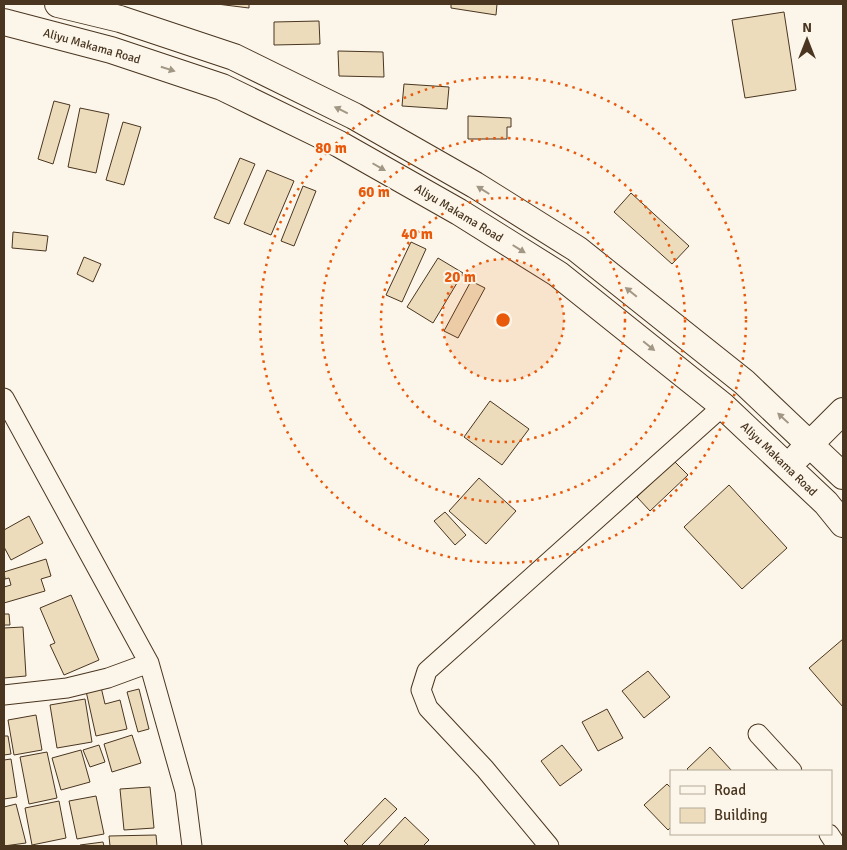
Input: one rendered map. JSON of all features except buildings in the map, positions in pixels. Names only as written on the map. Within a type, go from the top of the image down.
[{"type":"street","points":[[58,4],[120,19],[234,57],[354,116],[475,185],[577,249],[744,382],[843,476]]},
{"type":"street","name":"Aliyu Makama Road","points":[[4,22],[111,50],[222,87],[339,144],[459,212],[558,274],[723,406],[826,503],[843,524]]},
{"type":"street","points":[[4,398],[149,663],[185,791],[192,846]]},
{"type":"street","points":[[549,846],[485,769],[428,708],[421,690],[428,671],[723,406]]},
{"type":"street","points":[[788,466],[843,411]]},
{"type":"street","points":[[826,503],[843,483]]},
{"type":"street","points":[[4,695],[67,688],[108,678],[149,663]]},
{"type":"street","points":[[758,734],[791,770]]},
{"type":"street","points":[[830,835],[837,846]]}]
